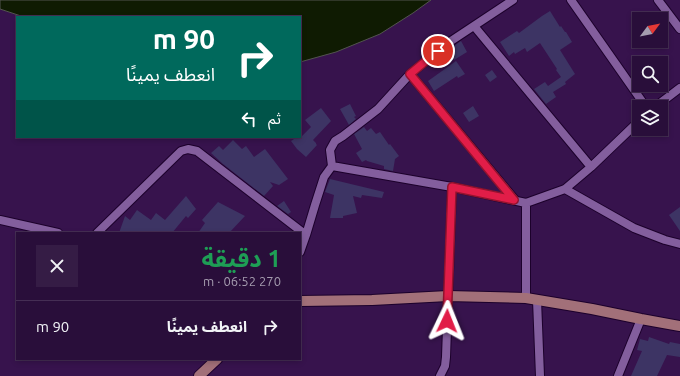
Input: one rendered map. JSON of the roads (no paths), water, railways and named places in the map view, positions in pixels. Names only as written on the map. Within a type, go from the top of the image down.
[{"type":"street","points":[[301,249],[324,177],[332,166],[330,150],[335,141],[378,109],[410,74],[448,44],[513,0]]},
{"type":"street","points":[[571,0],[641,100]]},
{"type":"street","points":[[658,0],[680,29]]},
{"type":"street","points":[[474,26],[591,167]]},
{"type":"street","points":[[410,74],[514,200]]},
{"type":"street","points":[[664,100],[680,88]]},
{"type":"street","points":[[332,166],[452,187],[526,203],[565,189],[591,167],[632,128]]},
{"type":"street","points":[[98,232],[181,151],[188,149],[197,151],[306,235]]},
{"type":"street","points":[[440,376],[446,357],[452,187]]},
{"type":"street","points":[[565,189],[634,228],[680,244]]},
{"type":"street","points":[[526,203],[526,298]]},
{"type":"street","points":[[0,220],[54,232]]},
{"type":"street","points":[[301,301],[372,300],[448,296],[526,298],[592,308],[680,326]]},
{"type":"street","points":[[537,300],[540,376]]},
{"type":"street","points":[[618,376],[641,319]]},
{"type":"street","points":[[199,376],[216,360]]}]
